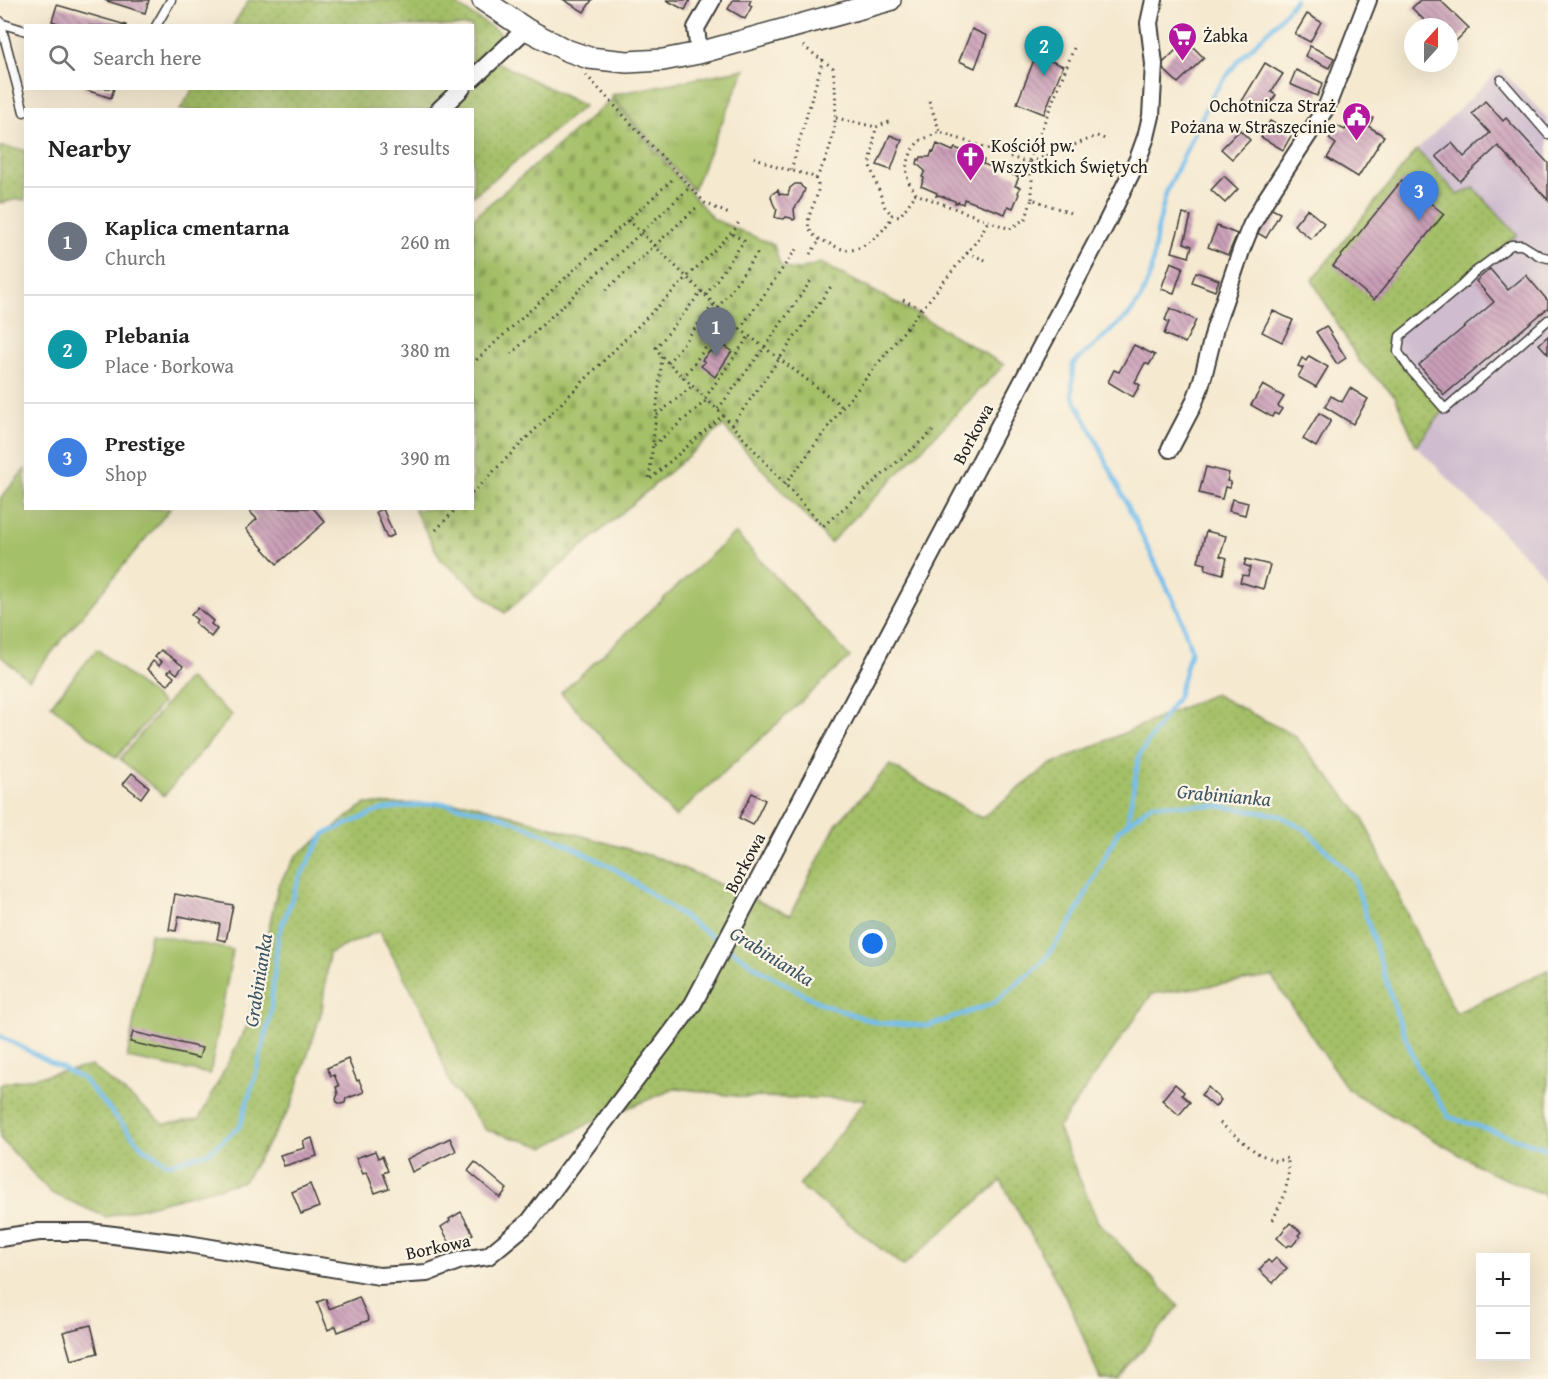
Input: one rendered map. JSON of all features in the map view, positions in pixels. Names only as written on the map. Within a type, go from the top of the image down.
[{"type":"street","points":[[483,0],[526,29],[566,50],[589,58],[627,62],[663,60],[699,53],[890,0]]},
{"type":"street","points":[[699,53],[696,28],[712,0]]},
{"type":"street","name":"Borkowa","points":[[0,1238],[39,1232],[89,1232],[188,1244],[379,1276],[427,1273],[461,1260],[488,1256],[529,1222],[693,1004],[1107,222],[1138,159],[1151,116],[1154,64],[1149,23],[1154,0]]},
{"type":"street","points":[[1170,449],[1200,387],[1215,328],[1251,226],[1327,106],[1368,0]]},
{"type":"street","points":[[474,77],[526,29]]},
{"type":"street","points":[[441,108],[460,90]]},
{"type":"lane","points":[[157,24],[171,0]]},
{"type":"lane","points":[[0,23],[24,30]]},
{"type":"lane","points":[[0,23],[24,112]]},
{"type":"lane","points":[[1501,80],[1548,134]]},
{"type":"lane","points":[[1548,258],[1522,245],[1511,245],[1475,272],[1400,336],[1398,352],[1445,409],[1548,320]]},
{"type":"path","points":[[803,46],[833,68],[836,95],[836,118],[824,164],[816,178],[818,189],[808,225],[811,233],[820,240],[848,250],[858,248],[877,236],[890,222],[892,215]]},
{"type":"path","points":[[1074,48],[1028,163],[1032,180],[1032,198],[1026,218],[1010,229],[916,194],[908,181],[906,168],[912,150],[919,141],[940,132],[1028,163],[1097,136],[1105,139]]},
{"type":"path","points":[[791,171],[823,59]]},
{"type":"path","points":[[579,67],[705,203],[729,214]]},
{"type":"path","points":[[929,101],[940,132]]},
{"type":"path","points":[[836,118],[876,127],[889,122]]},
{"type":"path","points":[[876,127],[870,166],[885,207],[892,215],[900,216],[916,194]]},
{"type":"path","points":[[754,157],[777,167],[816,178]]},
{"type":"path","points":[[474,362],[675,177]]},
{"type":"path","points":[[511,354],[690,187]]},
{"type":"path","points":[[1032,198],[1073,214]]},
{"type":"path","points":[[606,291],[698,207]]},
{"type":"path","points":[[628,220],[748,336],[843,407]]},
{"type":"path","points":[[474,491],[688,278],[731,233],[740,220]]},
{"type":"path","points":[[785,485],[843,407],[980,238],[988,221]]},
{"type":"path","points":[[706,295],[744,241],[731,233]]},
{"type":"path","points":[[810,254],[820,240]]},
{"type":"path","points":[[740,329],[797,248]]},
{"type":"path","points":[[718,308],[759,251]]},
{"type":"path","points":[[967,253],[988,261]]},
{"type":"path","points":[[718,410],[812,279]]},
{"type":"path","points":[[732,425],[832,285]]},
{"type":"path","points":[[702,291],[657,348],[662,357],[723,415],[823,526],[933,431]]},
{"type":"path","points":[[903,300],[922,309]]},
{"type":"path","points":[[668,363],[714,304]]},
{"type":"path","points":[[683,378],[729,318]]},
{"type":"path","points":[[652,446],[706,399],[748,336]]},
{"type":"path","points":[[662,357],[650,480],[723,415]]},
{"type":"path","points":[[656,416],[692,386]]},
{"type":"path","points":[[436,530],[455,510]]},
{"type":"path","points":[[1220,1123],[1257,1153],[1276,1161],[1288,1158],[1288,1179],[1284,1196],[1271,1224]]},
{"type":"shaded area","points":[[1500,69],[1548,119],[1548,579],[1416,446],[1445,409],[1387,342],[1517,235],[1459,196],[1417,150]]},
{"type":"green space","points":[[249,0],[449,0],[502,34],[481,54],[584,106],[474,195],[474,108],[181,108],[192,90],[474,90],[474,24],[234,24]]},
{"type":"green space","points":[[745,69],[693,190],[611,95]]},
{"type":"green space","points":[[612,99],[713,219],[774,245],[783,268],[797,270],[821,263],[917,314],[1004,365],[830,543],[723,426],[505,613],[441,560],[415,510],[474,510],[474,217]]},
{"type":"green space","points":[[0,147],[24,150],[24,200],[0,203]]},
{"type":"green space","points":[[1417,150],[1458,195],[1474,188],[1517,235],[1387,341],[1445,409],[1416,446],[1395,396],[1359,361],[1312,280]]},
{"type":"green space","points":[[24,470],[24,510],[169,510],[29,680],[0,656],[0,499]]},
{"type":"green space","points":[[735,533],[850,657],[675,817],[561,693]]},
{"type":"green space","points":[[97,649],[162,703],[116,758],[51,705]]},
{"type":"green space","points":[[188,678],[232,715],[164,796],[120,759]]},
{"type":"green space","points":[[1214,694],[1295,736],[1362,817],[1456,1013],[1548,970],[1548,1196],[1493,1174],[1348,1090],[1272,977],[1152,994],[1058,1128],[1098,1222],[1179,1306],[1118,1379],[1100,1379],[1072,1309],[1001,1181],[903,1266],[799,1185],[866,1099],[742,1097],[677,1088],[590,1123],[545,1147],[486,1130],[451,1086],[426,1017],[379,931],[329,953],[322,1010],[291,1107],[244,1181],[106,1217],[51,1193],[0,1138],[0,1084],[92,1066],[164,1124],[199,1119],[248,1024],[278,886],[296,856],[365,804],[469,803],[662,859],[790,915],[836,825],[890,765],[981,818],[1050,765]]},
{"type":"green space","points":[[150,934],[233,950],[210,1074],[127,1058]]},
{"type":"building","points":[[104,0],[149,0],[145,13]]},
{"type":"building","points":[[564,0],[592,0],[584,12]]},
{"type":"building","points":[[666,0],[690,0],[685,10]]},
{"type":"building","points":[[733,0],[751,0],[749,4],[752,6],[745,19],[728,9]]},
{"type":"building","points":[[1420,0],[1440,0],[1469,28],[1458,39],[1458,18],[1422,18],[1412,8]]},
{"type":"building","points":[[57,5],[123,24],[60,24],[52,21]]},
{"type":"building","points":[[1307,14],[1321,22],[1310,42],[1295,34]]},
{"type":"building","points":[[972,29],[987,36],[975,68],[959,61]]},
{"type":"building","name":"Żabka","points":[[1186,40],[1204,58],[1178,83],[1160,66]]},
{"type":"building","points":[[1310,46],[1334,58],[1329,68],[1305,56]]},
{"type":"building","points":[[1036,55],[1063,66],[1044,114],[1017,103]]},
{"type":"building","points":[[1265,63],[1283,74],[1271,92],[1276,95],[1270,104],[1266,101],[1260,111],[1242,101]]},
{"type":"building","points":[[1296,70],[1323,83],[1317,96],[1290,84]]},
{"type":"building","points":[[86,90],[113,90],[111,98]]},
{"type":"building","points":[[1485,101],[1503,121],[1506,118],[1548,163],[1548,200],[1498,146],[1460,181],[1436,156],[1452,143],[1464,157],[1490,133],[1472,114]]},
{"type":"building","name":"Ochotnicza Straż Pożana w Straszęcinie","points":[[1358,109],[1373,118],[1368,126],[1384,136],[1358,177],[1327,158],[1336,144],[1329,139],[1337,126],[1345,130]]},
{"type":"building","points":[[1270,121],[1292,134],[1283,150],[1261,137]]},
{"type":"building","points":[[1240,130],[1250,140],[1232,159],[1221,149]]},
{"type":"building","points":[[890,135],[902,140],[891,170],[877,165]]},
{"type":"building","name":"Kościół pw. Wszystkich Świętych","points":[[937,144],[953,151],[955,148],[973,155],[975,150],[977,151],[975,156],[984,160],[983,164],[1019,177],[1015,186],[1020,187],[1019,194],[1013,208],[1008,206],[1005,214],[964,199],[963,204],[955,203],[939,195],[936,196],[937,193],[921,186],[925,171],[917,164],[918,159],[930,157]]},
{"type":"building","points":[[1224,176],[1238,189],[1225,203],[1211,190]]},
{"type":"building","points":[[1402,180],[1444,214],[1374,300],[1333,266]]},
{"type":"building","points":[[795,184],[800,184],[805,189],[794,209],[795,219],[775,217],[777,209],[771,197],[772,194],[778,190],[779,194],[788,195],[790,188]]},
{"type":"building","points":[[1270,208],[1280,213],[1266,238],[1256,232]]},
{"type":"building","points":[[1307,209],[1324,223],[1311,239],[1294,225]]},
{"type":"building","points":[[1183,214],[1191,216],[1184,243],[1192,246],[1189,257],[1172,252]]},
{"type":"building","points":[[1217,226],[1237,234],[1228,255],[1208,247]]},
{"type":"building","points":[[1171,262],[1183,267],[1174,293],[1161,289]]},
{"type":"building","points":[[1490,269],[1508,290],[1526,275],[1548,301],[1548,308],[1444,395],[1419,365],[1494,302],[1476,281]]},
{"type":"building","points":[[1196,272],[1219,280],[1215,291],[1192,282]]},
{"type":"building","points":[[1170,308],[1196,320],[1185,343],[1164,334],[1169,322],[1165,320]]},
{"type":"building","points":[[1273,311],[1293,320],[1282,342],[1262,332]]},
{"type":"building","points":[[1326,326],[1346,358],[1337,364],[1316,332]]},
{"type":"building","points":[[1548,336],[1548,354],[1539,344]]},
{"type":"building","points":[[720,343],[732,351],[715,377],[701,366],[705,362],[702,360],[710,351],[713,353]]},
{"type":"building","points":[[1134,345],[1155,355],[1149,365],[1145,363],[1135,382],[1140,385],[1133,397],[1108,382],[1114,370],[1119,372]]},
{"type":"building","points":[[1309,356],[1328,367],[1316,387],[1298,377],[1303,368],[1298,366],[1302,358],[1306,361]]},
{"type":"building","points":[[1263,385],[1284,397],[1278,406],[1282,409],[1278,415],[1274,413],[1272,417],[1251,405]]},
{"type":"building","points":[[1350,388],[1368,399],[1353,424],[1325,407],[1331,396],[1342,402]]},
{"type":"building","points":[[1319,413],[1331,420],[1316,447],[1303,439]]},
{"type":"building","points":[[1206,467],[1229,473],[1227,481],[1231,482],[1230,488],[1225,487],[1222,499],[1199,493]]},
{"type":"building","points":[[1232,499],[1248,503],[1245,515],[1229,511]]},
{"type":"building","points":[[253,510],[315,510],[325,522],[277,564],[246,529],[257,519],[250,512]]},
{"type":"building","points":[[383,510],[394,535],[387,538],[376,512]]},
{"type":"building","points":[[1206,531],[1226,536],[1220,556],[1227,558],[1223,574],[1205,569],[1206,564],[1198,562]]},
{"type":"building","points":[[1246,559],[1270,565],[1263,589],[1240,582],[1242,575],[1248,576],[1250,567],[1244,565]]},
{"type":"building","points":[[198,608],[213,621],[211,624],[217,629],[211,637],[195,623],[197,620],[191,615]]},
{"type":"building","points":[[161,650],[183,666],[177,674],[171,669],[168,672],[174,677],[168,685],[147,669],[153,661],[159,666],[162,662],[155,657]]},
{"type":"building","points":[[132,773],[149,787],[141,798],[123,784]]},
{"type":"building","points":[[752,793],[765,800],[753,825],[739,818]]},
{"type":"building","points":[[175,894],[233,905],[226,941],[217,939],[220,924],[179,916],[176,931],[169,930]]},
{"type":"building","points":[[133,1032],[202,1048],[199,1058],[130,1042]]},
{"type":"building","points":[[348,1059],[364,1092],[346,1098],[345,1103],[341,1104],[336,1099],[338,1094],[336,1087],[339,1086],[334,1075],[331,1076],[327,1068]]},
{"type":"building","points":[[1175,1084],[1190,1102],[1179,1115],[1162,1100]]},
{"type":"building","points":[[1208,1087],[1221,1100],[1215,1107],[1201,1095]]},
{"type":"building","points":[[312,1138],[317,1156],[284,1166],[280,1155],[305,1148],[303,1141]]},
{"type":"building","points":[[450,1138],[456,1151],[412,1172],[407,1159]]},
{"type":"building","points":[[375,1151],[378,1158],[382,1156],[388,1171],[383,1173],[389,1188],[375,1193],[367,1172],[363,1174],[356,1158]]},
{"type":"building","points":[[475,1162],[507,1189],[500,1198],[468,1171]]},
{"type":"building","points":[[310,1184],[319,1207],[301,1214],[292,1192]]},
{"type":"building","points":[[461,1212],[473,1234],[451,1245],[441,1227]]},
{"type":"building","points":[[1290,1223],[1301,1232],[1298,1235],[1300,1237],[1292,1246],[1287,1247],[1277,1238]]},
{"type":"building","points":[[1276,1258],[1287,1268],[1273,1283],[1259,1270],[1268,1260],[1271,1263]]},
{"type":"building","points":[[359,1297],[369,1320],[338,1332],[336,1326],[328,1330],[317,1302],[326,1299],[329,1309]]},
{"type":"building","points":[[91,1325],[98,1353],[71,1360],[63,1332]]},
{"type":"waterway","points":[[1127,824],[1139,756],[1178,696],[1191,650],[1179,612],[1072,395],[1073,364],[1129,315],[1141,298],[1151,273],[1166,193],[1213,94],[1239,60],[1278,21],[1295,0]]},
{"type":"waterway","name":"Grabinianka","points":[[0,1036],[83,1079],[143,1148],[169,1164],[209,1152],[240,1126],[270,1017],[278,936],[300,877],[324,834],[383,809],[440,803],[493,813],[557,839],[615,869],[762,971],[822,1004],[878,1023],[928,1026],[992,1004],[1041,964],[1071,923],[1118,831],[1152,804],[1218,806],[1279,815],[1306,830],[1354,878],[1396,1012],[1417,1067],[1449,1117],[1548,1149]]},
{"type":"place","name":"Żabka","points":[[1182,62]]},
{"type":"place","name":"Plebania","points":[[1044,76]]},
{"type":"place","name":"Ochotnicza Straż Pożana w Straszęcinie","points":[[1357,142]]},
{"type":"place","name":"Kościół pw. Wszystkich Świętych","points":[[970,182]]},
{"type":"place","name":"Prestige","points":[[1419,221]]},
{"type":"place","name":"Kaplica cmentarna","points":[[716,357]]}]
